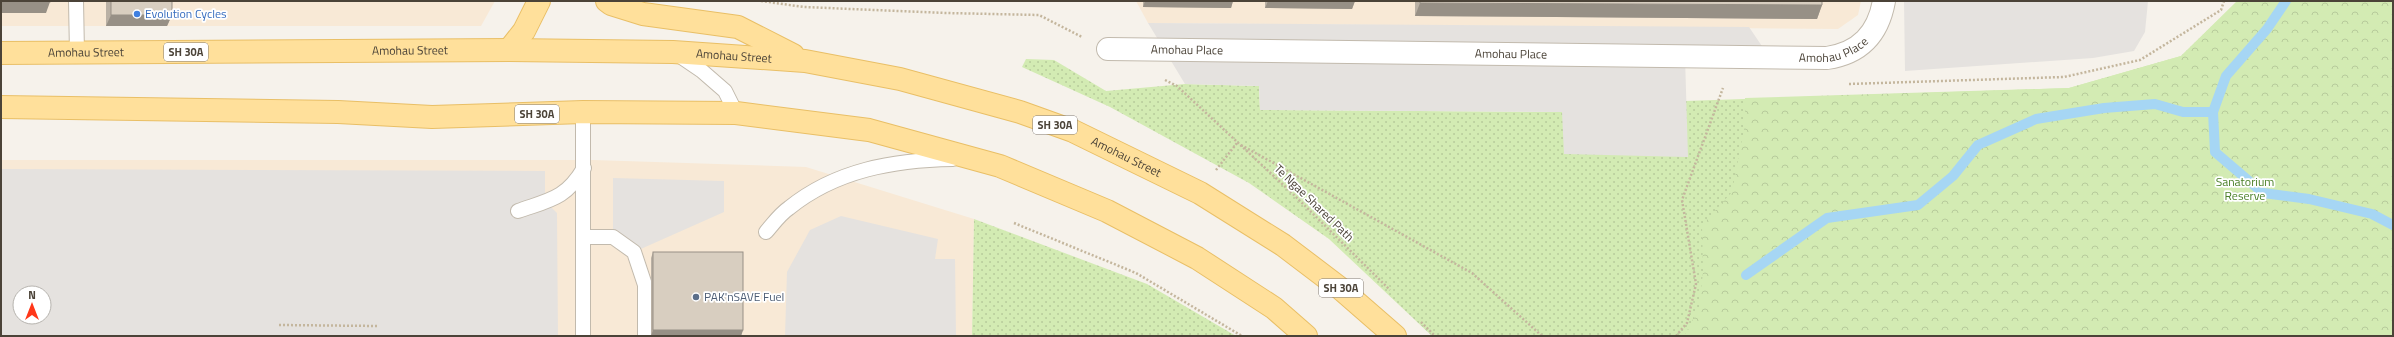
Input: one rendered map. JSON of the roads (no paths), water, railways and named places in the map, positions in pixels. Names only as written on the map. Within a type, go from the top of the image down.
[{"type":"main road","points":[[509,50],[524,31],[539,1]]},
{"type":"main road","points":[[607,1],[611,4],[643,14],[738,27],[805,61]]},
{"type":"main road","name":"Amohau Street","points":[[1,53],[509,50],[673,52],[805,61],[907,81],[1020,112],[1080,135],[1200,193],[1283,245],[1341,289],[1395,336]]},
{"type":"main road","name":"SH 30A","points":[[1,107],[338,112],[432,117],[583,112],[736,113],[869,130],[980,159],[1107,211],[1197,258],[1274,308],[1306,336]]},
{"type":"street","name":"Amohau Place","points":[[1108,49],[1827,58],[1844,56],[1857,49],[1868,38],[1877,24],[1884,1]]},
{"type":"lane","points":[[76,1],[77,53]]},
{"type":"lane","points":[[673,52],[702,71],[725,91],[736,113]]},
{"type":"lane","points":[[583,112],[583,336]]},
{"type":"lane","points":[[766,232],[787,208],[823,184],[858,171],[917,160],[980,159]]},
{"type":"lane","points":[[518,210],[556,198],[574,185],[584,167]]},
{"type":"lane","points":[[583,237],[613,238],[634,252],[646,285],[645,336]]},
{"type":"waterway","points":[[2286,1],[2267,29],[2226,76],[2213,112],[2215,152],[2263,193],[2309,199],[2372,214],[2393,225]]},
{"type":"waterway","points":[[1746,275],[1827,218],[1918,205],[1953,176],[1978,145],[2036,119],[2104,108],[2155,104],[2183,112],[2213,112]]},
{"type":"place","name":"Evolution Cycles","points":[[137,14]]},
{"type":"place","name":"PAK'nSAVE Fuel","points":[[696,297]]},
{"type":"park label","name":"Sanatorium Reserve","points":[[2245,189]]}]
